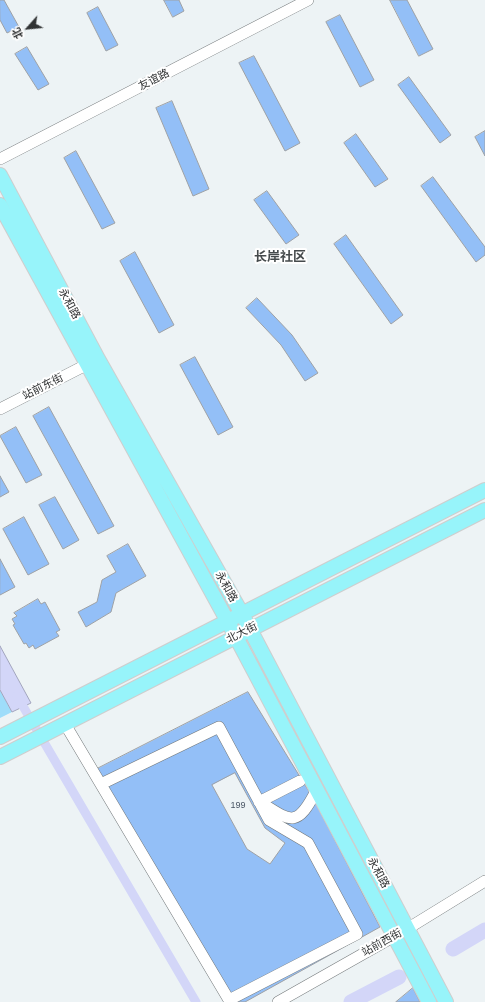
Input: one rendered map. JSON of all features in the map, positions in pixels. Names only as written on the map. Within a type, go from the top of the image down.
[{"type":"main road","name":"永和路","points":[[0,175],[98,359],[242,614],[446,1002]]},
{"type":"main road","name":"永和路","points":[[0,205],[86,365],[228,622],[316,791],[429,1002]]},
{"type":"main road","name":"北大街","points":[[0,737],[485,490]]},
{"type":"main road","name":"北大街","points":[[0,757],[485,510]]},
{"type":"street","name":"友谊路","points":[[0,159],[308,0]]},
{"type":"street","name":"站前东街","points":[[0,409],[86,365]]},
{"type":"street","points":[[65,724],[229,1000],[358,934],[308,843],[269,820],[219,727],[101,784]]},
{"type":"street","points":[[259,802],[300,781]]},
{"type":"street","points":[[259,802],[284,818],[292,819],[303,814],[316,791]]},
{"type":"street","name":"站前西街","points":[[278,1002],[407,929],[485,881]]},
{"type":"shaded area","points":[[0,646],[31,703],[12,712],[0,690]]},
{"type":"shaded area","points":[[0,690],[12,712],[0,718]]},
{"type":"building","points":[[0,0],[4,0],[19,27],[7,33],[0,20]]},
{"type":"building","points":[[164,0],[179,0],[184,11],[173,17]]},
{"type":"building","points":[[390,0],[407,0],[433,49],[419,56]]},
{"type":"building","points":[[98,7],[118,45],[106,51],[87,13]]},
{"type":"building","points":[[340,15],[374,80],[360,87],[326,22]]},
{"type":"building","points":[[27,47],[49,84],[38,90],[15,54]]},
{"type":"building","points":[[254,56],[300,143],[285,151],[239,63]]},
{"type":"building","points":[[409,77],[451,135],[440,143],[398,85]]},
{"type":"building","points":[[172,101],[209,189],[193,196],[156,108]]},
{"type":"building","points":[[485,131],[485,156],[475,137]]},
{"type":"building","points":[[356,134],[388,179],[375,187],[344,143]]},
{"type":"building","points":[[76,151],[115,223],[102,229],[64,158]]},
{"type":"building","points":[[433,177],[485,247],[485,255],[476,262],[421,186]]},
{"type":"building","points":[[267,191],[299,235],[286,244],[254,200]]},
{"type":"building","points":[[346,235],[403,315],[391,324],[334,244]]},
{"type":"building","points":[[135,252],[174,325],[159,333],[120,261]]},
{"type":"building","points":[[257,298],[292,335],[318,373],[305,381],[281,345],[246,308]]},
{"type":"building","points":[[195,357],[233,427],[218,435],[180,365]]},
{"type":"building","points":[[49,407],[114,526],[98,534],[33,416]]},
{"type":"building","points":[[16,427],[42,475],[26,483],[0,436]]},
{"type":"building","points":[[0,476],[9,492],[0,497]]},
{"type":"building","points":[[55,497],[79,540],[63,549],[39,505]]},
{"type":"building","points":[[24,517],[49,564],[28,575],[3,529]]},
{"type":"building","points":[[128,544],[146,576],[116,593],[111,612],[86,627],[78,612],[97,602],[102,580],[116,572],[107,556]]},
{"type":"building","points":[[0,559],[15,587],[0,595]]},
{"type":"building","points":[[38,599],[41,604],[45,602],[60,630],[56,632],[59,636],[35,649],[33,645],[29,648],[26,643],[24,644],[13,625],[15,624],[12,619],[17,616],[14,613]]},
{"type":"building","points":[[248,692],[313,798],[380,927],[245,1002],[226,1002],[89,773]]},
{"type":"building","points":[[235,773],[265,828],[285,843],[270,864],[247,849],[212,785]]},
{"type":"building","points":[[413,988],[420,1002],[396,1002]]},
{"type":"waterway","points":[[17,696],[196,1002]]},
{"type":"waterway","points":[[453,949],[485,930]]},
{"type":"waterway","points":[[351,1002],[399,977]]},
{"type":"district","name":"长岸社区","points":[[280,257]]}]
